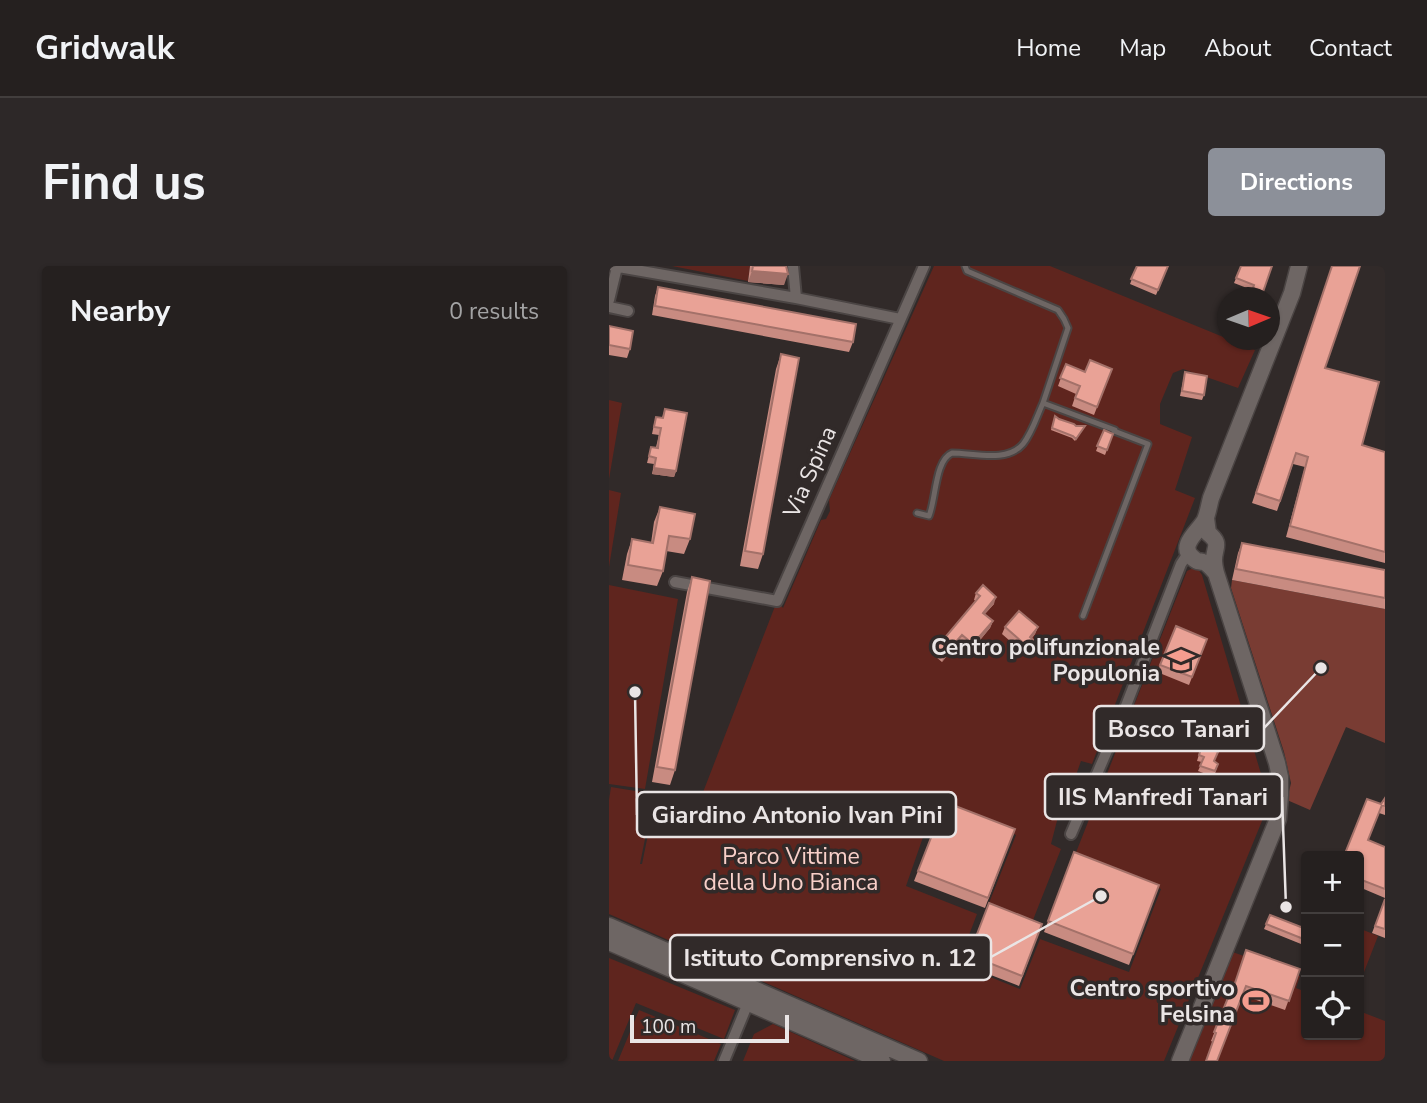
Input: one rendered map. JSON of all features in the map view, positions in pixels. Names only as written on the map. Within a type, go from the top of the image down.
[{"type":"street","points":[[609,300],[615,266],[900,319]]},
{"type":"street","points":[[793,266],[796,298]]},
{"type":"street","name":"Via Spina","points":[[675,582],[777,601],[924,266]]},
{"type":"street","points":[[1212,564],[1196,561],[1189,554],[1189,539],[1203,528],[1211,498],[1292,293],[1299,266]]},
{"type":"street","points":[[609,307],[628,311]]},
{"type":"street","points":[[1180,1061],[1273,831],[1280,795],[1280,777],[1272,747],[1212,564],[1217,544],[1203,528]]},
{"type":"street","points":[[1071,834],[1122,716],[1181,564],[1189,554]]},
{"type":"street","points":[[609,926],[919,1061]]},
{"type":"street","points":[[609,942],[882,1061]]},
{"type":"street","points":[[724,1061],[748,1003]]},
{"type":"lane","points":[[917,513],[929,516],[946,455],[1005,455],[1024,443],[1043,403],[1068,328],[1058,310],[967,271],[965,266]]},
{"type":"lane","points":[[1043,403],[1148,444],[1083,616]]},
{"type":"green space","points":[[672,266],[750,266],[748,281]]},
{"type":"green space","name":"Parco Vittime della Uno Bianca","points":[[934,266],[1050,266],[1217,334],[1217,350],[1255,350],[1238,388],[1183,369],[1173,373],[1160,404],[1160,424],[1192,437],[1175,490],[1195,498],[1092,764],[1081,761],[1065,806],[1060,809],[1051,844],[1061,849],[1033,920],[989,903],[1016,835],[936,800],[906,886],[977,914],[958,964],[1020,989],[1040,939],[1129,972],[1161,889],[1075,855],[1187,571],[1198,569],[1264,784],[1264,816],[1164,1061],[944,1061],[609,914],[611,787],[654,794],[642,864],[656,795],[700,800],[777,601],[783,608],[821,520],[826,519],[830,511],[829,500]]},
{"type":"green space","points":[[609,400],[622,403],[609,479]]},
{"type":"green space","points":[[609,490],[621,493],[609,567]]},
{"type":"green space","points":[[609,585],[678,599],[645,789],[609,784]]},
{"type":"green space","points":[[1364,930],[1378,936],[1364,972]]},
{"type":"green space","name":"Centro sportivo Felsina","points":[[1227,950],[1300,976],[1296,988],[1301,990],[1301,1040],[1364,1040],[1364,1013],[1385,1021],[1385,1061],[1183,1061]]},
{"type":"green space","points":[[609,958],[735,1010],[724,1039],[636,1003],[612,1061],[609,1061]]},
{"type":"green space","points":[[639,1010],[721,1044],[714,1061],[618,1061]]},
{"type":"green space","points":[[773,1024],[855,1061],[743,1061],[754,1034]]},
{"type":"shaded area","points":[[1232,580],[1385,609],[1385,743],[1346,727],[1310,810],[1287,800],[1291,783],[1284,752],[1231,588]]},
{"type":"building","points":[[753,266],[786,266],[788,274],[752,271]]},
{"type":"building","points":[[1137,266],[1168,266],[1158,290],[1131,279]]},
{"type":"building","points":[[1241,266],[1272,266],[1265,287],[1253,287],[1236,278]]},
{"type":"building","points":[[1332,266],[1360,266],[1325,368],[1379,382],[1362,445],[1385,452],[1385,552],[1290,526],[1308,457],[1296,453],[1280,501],[1256,493]]},
{"type":"building","points":[[658,287],[856,324],[853,342],[655,306]]},
{"type":"building","points":[[609,326],[633,331],[630,349],[609,345]]},
{"type":"building","points":[[781,354],[799,358],[763,554],[745,551]]},
{"type":"building","points":[[1090,360],[1112,369],[1097,407],[1075,398],[1080,386],[1060,378],[1066,364],[1085,372]]},
{"type":"building","points":[[1185,372],[1207,376],[1204,395],[1182,391]]},
{"type":"building","points":[[665,409],[687,413],[676,471],[654,468],[656,458],[649,456],[651,447],[658,448],[661,428],[654,427],[656,417],[663,418]]},
{"type":"building","points":[[1055,416],[1076,426],[1085,426],[1076,439],[1052,428]]},
{"type":"building","points":[[1104,430],[1113,434],[1107,450],[1097,446]]},
{"type":"building","points":[[660,507],[695,514],[690,539],[669,536],[663,571],[628,565],[632,539],[653,543]]},
{"type":"building","points":[[1242,543],[1385,570],[1385,598],[1236,569]]},
{"type":"building","points":[[692,577],[710,581],[675,770],[657,767]]},
{"type":"building","points":[[983,585],[996,597],[983,613],[993,621],[973,644],[962,635],[944,655],[933,646],[940,637],[943,640],[980,596],[976,593]]},
{"type":"building","points":[[1019,611],[1038,627],[1030,637],[1036,642],[1030,649],[1005,627]]},
{"type":"building","points":[[1176,626],[1207,639],[1192,677],[1160,665]]},
{"type":"building","points":[[1201,735],[1216,741],[1213,750],[1218,752],[1214,761],[1218,764],[1215,771],[1200,766],[1204,757],[1199,755],[1202,746],[1197,744]]},
{"type":"building","points":[[1385,798],[1385,806],[1382,805],[1368,840],[1385,847],[1385,889],[1364,881],[1364,851],[1346,851],[1367,799],[1381,804]]},
{"type":"building","points":[[945,802],[1015,829],[988,898],[918,871]]},
{"type":"building","points":[[1074,852],[1159,885],[1133,954],[1048,921]]},
{"type":"building","points":[[1385,899],[1385,929],[1375,926]]},
{"type":"building","points":[[989,903],[1042,924],[1022,976],[969,955]]},
{"type":"building","points":[[1270,915],[1301,927],[1301,938],[1266,924]]},
{"type":"building","points":[[1246,950],[1300,969],[1289,1001],[1246,986],[1217,1061],[1206,1061],[1216,1033],[1214,1032]]},
{"type":"place","name":"Centro polifunzionale Populonia","points":[[1181,660]]},
{"type":"place","name":"Bosco Tanari","points":[[1321,668]]},
{"type":"place","name":"Giardino Antonio Ivan Pini","points":[[635,692]]},
{"type":"place","name":"Istituto Comprensivo n. 12","points":[[1101,896]]},
{"type":"place","name":"IIS Manfredi Tanari","points":[[1286,907]]},
{"type":"place","name":"Centro sportivo Felsina","points":[[1256,1001]]}]
